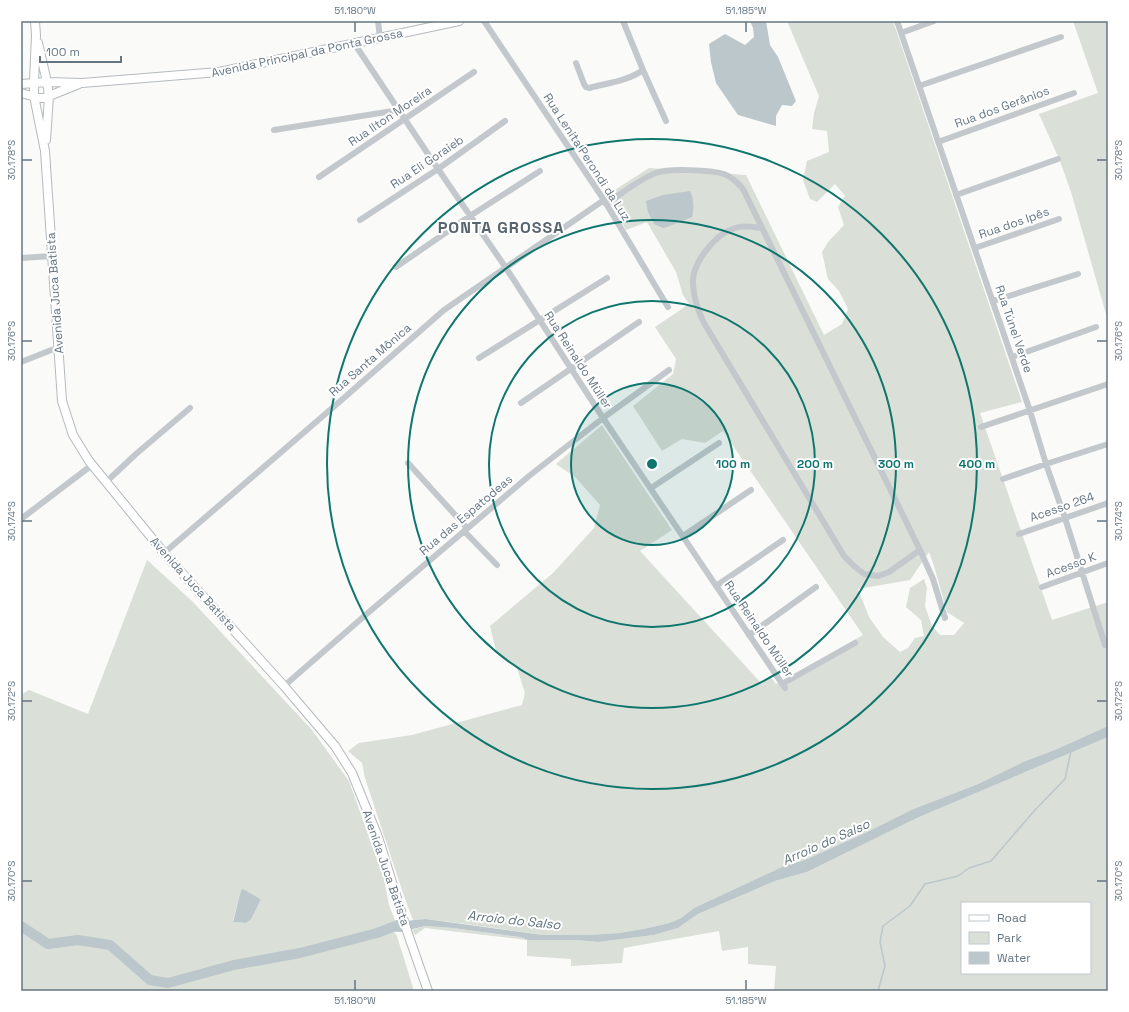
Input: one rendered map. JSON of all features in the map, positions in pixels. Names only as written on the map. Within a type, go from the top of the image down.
[{"type":"main road","name":"Avenida Juca Batista","points":[[35,21],[34,96],[45,151]]},
{"type":"main road","name":"Avenida Principal da Ponta Grossa","points":[[21,84],[34,82],[82,83],[219,72],[459,21]]},
{"type":"main road","name":"Avenida Juca Batista","points":[[36,35],[47,82],[48,96],[45,151],[62,401],[73,435],[92,465],[164,553],[284,686],[334,746],[352,773],[378,837],[408,934],[428,991]]},
{"type":"main road","name":"Avenida Principal da Ponta Grossa","points":[[21,93],[39,98],[82,83]]},
{"type":"street","points":[[378,21],[380,38]]},
{"type":"street","name":"Rua Lenita Perondi da Luz","points":[[484,21],[605,202],[668,306]]},
{"type":"street","points":[[623,21],[666,121]]},
{"type":"street","name":"Rua Túnel Verde","points":[[897,21],[1012,357],[1046,464],[1066,518],[1105,645]]},
{"type":"street","points":[[901,33],[934,21]]},
{"type":"street","points":[[919,86],[1061,38]]},
{"type":"street","name":"Rua Reinaldo Müller","points":[[354,43],[506,268],[602,418],[651,488],[784,686],[855,643]]},
{"type":"street","points":[[576,63],[584,84],[589,88],[637,74],[643,70]]},
{"type":"street","name":"Rua Ilton Moreira","points":[[319,177],[474,72]]},
{"type":"street","name":"Rua dos Gerânios","points":[[938,142],[1074,93]]},
{"type":"street","points":[[274,130],[399,110]]},
{"type":"street","name":"Rua Eli Goraieb","points":[[360,220],[438,169],[505,121]]},
{"type":"street","points":[[956,195],[1058,159]]},
{"type":"street","points":[[396,267],[470,216],[540,171]]},
{"type":"street","name":"Rua Santa Mônica","points":[[164,553],[444,310],[605,202],[648,176],[658,172],[707,171],[724,174],[737,181],[743,189],[920,550],[933,579],[945,618]]},
{"type":"street","name":"Rua dos Ipês","points":[[975,248],[1059,219]]},
{"type":"street","points":[[762,228],[743,226],[734,228],[713,242],[698,260],[692,284],[695,300],[704,323],[844,556],[864,574],[878,576],[889,572],[920,550]]},
{"type":"street","points":[[21,258],[52,256]]},
{"type":"street","points":[[993,301],[1078,274]]},
{"type":"street","points":[[479,358],[607,278]]},
{"type":"street","points":[[521,403],[639,322]]},
{"type":"street","points":[[1012,357],[1096,327]]},
{"type":"street","points":[[21,362],[59,347]]},
{"type":"street","name":"Rua das Espatodeas","points":[[284,686],[528,476],[602,418],[669,370]]},
{"type":"street","points":[[981,427],[1108,384]]},
{"type":"street","points":[[106,482],[190,408]]},
{"type":"street","points":[[651,488],[719,443]]},
{"type":"street","points":[[1004,479],[1108,444]]},
{"type":"street","points":[[408,463],[497,565]]},
{"type":"street","points":[[21,519],[92,465]]},
{"type":"street","points":[[683,536],[751,490]]},
{"type":"street","name":"Acesso 264","points":[[1021,533],[1108,503]]},
{"type":"street","points":[[716,586],[783,540]]},
{"type":"street","name":"Acesso K","points":[[1042,587],[1108,563]]},
{"type":"street","points":[[749,635],[816,587]]},
{"type":"green space","points":[[787,21],[893,21],[1022,402],[980,413],[1052,620],[1108,602],[1108,726],[1057,749],[1023,762],[978,784],[911,810],[805,860],[784,866],[694,908],[681,918],[669,923],[619,933],[543,935],[426,919],[413,920],[365,778],[362,763],[348,751],[359,743],[412,735],[522,705],[525,693],[517,668],[496,651],[490,626],[553,573],[594,528],[600,505],[575,477],[556,464],[602,425],[672,530],[640,551],[762,684],[770,676],[776,684],[863,635],[723,431],[705,443],[682,439],[662,451],[633,406],[673,374],[676,359],[655,327],[689,304],[683,295],[676,272],[647,222],[626,230],[607,195],[649,168],[746,175],[824,335],[842,324],[848,309],[839,291],[828,279],[822,252],[828,242],[844,225],[838,207],[845,196],[835,184],[817,202],[810,199],[803,180],[807,161],[829,152],[827,131],[812,129],[814,113],[819,96]],"holes":[[[929,552],[947,612],[964,623],[954,635],[940,635],[932,626],[925,606],[927,588],[924,579],[910,588],[906,607],[921,620],[924,636],[915,638],[908,648],[900,652],[883,637],[869,617],[858,589],[910,580]]]},
{"type":"green space","points":[[1073,21],[1108,21],[1108,321],[1071,192],[1060,161],[1039,114],[1098,93]]},
{"type":"green space","points":[[147,560],[192,601],[312,730],[349,781],[384,879],[389,905],[396,923],[387,926],[385,931],[394,932],[397,936],[414,991],[21,991],[21,695],[29,690],[88,714]],"holes":[[[243,889],[246,923],[233,922],[241,890]]]},
{"type":"green space","points":[[1108,737],[1108,991],[774,991],[776,966],[748,964],[748,947],[722,951],[719,931],[624,948],[622,963],[571,966],[571,959],[527,956],[527,940],[425,928],[415,935],[412,930],[425,926],[453,928],[520,937],[528,940],[576,940],[598,942],[654,935],[678,928],[698,914],[775,881],[807,872],[917,818]]},
{"type":"water","points":[[750,21],[766,21],[770,45],[778,57],[796,101],[792,106],[782,105],[776,116],[776,126],[738,115],[716,83],[711,62],[709,44],[725,34],[745,45],[754,37],[753,28]]},
{"type":"water","points":[[690,191],[693,204],[692,217],[663,228],[654,224],[648,212],[646,201],[663,195]]},
{"type":"water","points":[[1108,726],[1108,737],[917,818],[807,872],[775,881],[698,914],[678,928],[654,935],[598,942],[576,940],[528,940],[520,937],[453,928],[425,926],[401,932],[385,931],[387,925],[426,919],[543,935],[619,933],[669,923],[681,918],[694,908],[784,866],[805,860],[911,810],[978,784],[1023,762],[1057,749]]},
{"type":"water","points":[[243,889],[260,899],[260,901],[251,919],[246,923],[233,922],[241,890]]},
{"type":"waterway","points":[[878,991],[885,966],[880,942],[883,926],[910,906],[925,884],[958,876],[969,868],[991,861],[1035,810],[1065,779],[1071,751]]},
{"type":"waterway","name":"Arroio do Salso","points":[[21,926],[48,944],[78,940],[110,945],[150,980],[168,983],[234,965],[300,953],[377,933],[398,925]]},
{"type":"district","name":"PONTA GROSSA","points":[[501,227]]}]
